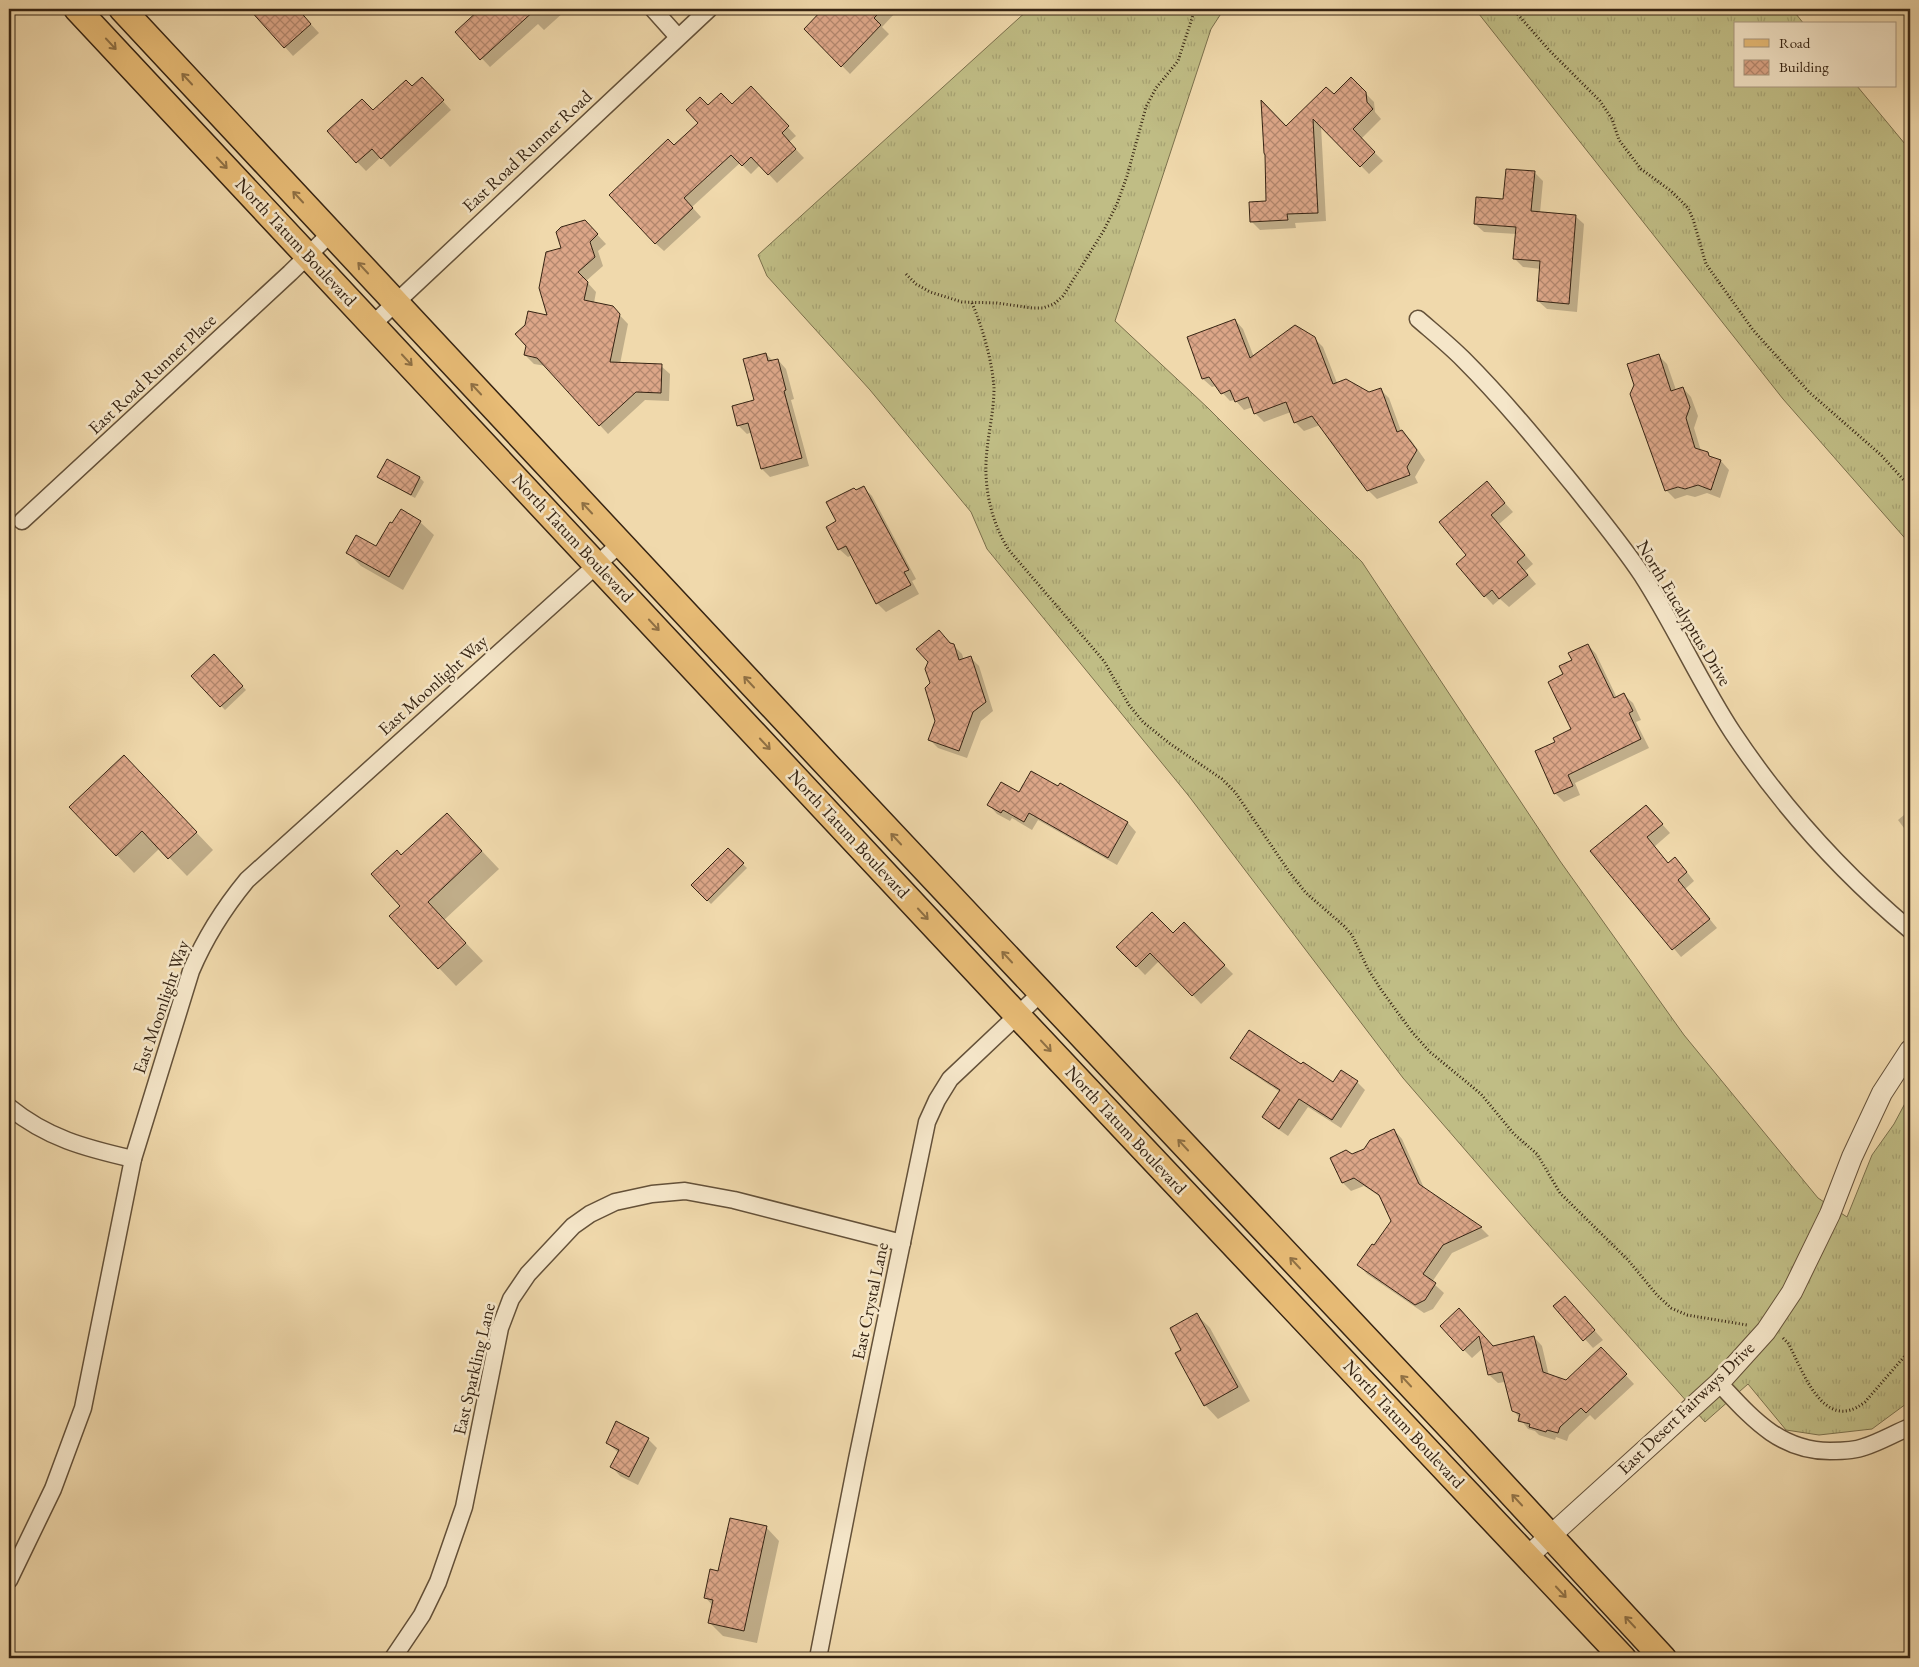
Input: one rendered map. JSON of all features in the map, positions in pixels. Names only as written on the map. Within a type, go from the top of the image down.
[{"type":"main road","name":"North Tatum Boulevard","points":[[77,9],[309,255],[1018,1016],[1623,1658]]},
{"type":"main road","name":"North Tatum Boulevard","points":[[122,9],[1663,1658]]},
{"type":"street","points":[[653,9],[678,37]]},
{"type":"street","name":"East Road Runner Road","points":[[373,324],[709,9]]},
{"type":"street","name":"East Road Runner Place","points":[[22,520],[331,233]]},
{"type":"street","name":"North Eucalyptus Drive","points":[[1418,319],[1462,358],[1548,453],[1641,574],[1733,732],[1775,792],[1820,846],[1878,903],[1910,930]]},
{"type":"street","name":"East Moonlight Way","points":[[9,1580],[53,1489],[83,1408],[133,1159],[191,971],[201,948],[227,904],[247,880],[621,543]]},
{"type":"street","name":"East Crystal Lane","points":[[818,1658],[927,1122],[937,1100],[950,1079],[1041,993]]},
{"type":"street","name":"East Desert Fairways Drive","points":[[1527,1557],[1719,1383],[1766,1330],[1792,1292],[1830,1214],[1852,1157],[1882,1093],[1910,1050]]},
{"type":"street","points":[[9,1107],[26,1121],[53,1136],[133,1159]]},
{"type":"street","name":"East Sparkling Lane","points":[[393,1658],[422,1615],[438,1582],[464,1507],[500,1328],[511,1299],[528,1274],[573,1226],[590,1214],[615,1202],[652,1194],[685,1191],[734,1200],[902,1243]]},
{"type":"street","points":[[1719,1383],[1772,1434],[1792,1446],[1812,1451],[1838,1451],[1863,1448],[1910,1427]]},
{"type":"path","points":[[906,274],[916,284],[930,292],[946,298],[972,303],[997,303],[1043,308],[1054,304],[1063,296],[1104,230],[1117,204],[1127,176],[1146,107],[1156,88],[1178,61],[1195,9]]},
{"type":"path","points":[[1513,9],[1555,57],[1600,102],[1612,119],[1619,140],[1641,169],[1671,191],[1688,208],[1706,264],[1766,346],[1821,405],[1881,455],[1910,487]]},
{"type":"path","points":[[972,303],[986,346],[994,388],[987,449],[986,484],[989,501],[1000,536],[1019,563],[1104,661],[1129,705],[1143,722],[1222,779],[1235,792],[1290,873],[1306,893],[1352,935],[1368,969],[1412,1032],[1430,1052],[1482,1094],[1514,1134],[1537,1154],[1560,1192],[1628,1260],[1657,1295],[1671,1308],[1687,1315],[1742,1324],[1766,1330],[1780,1336],[1788,1343],[1810,1387],[1822,1402],[1834,1410],[1843,1411],[1858,1408],[1866,1402],[1910,1350]]},
{"type":"green space","points":[[1029,9],[1224,9],[1211,29],[1115,321],[1208,408],[1362,562],[1560,861],[1684,1035],[1818,1198],[1847,1217],[1872,1155],[1894,1124],[1910,1094],[1910,1401],[1872,1429],[1819,1435],[1786,1430],[1748,1384],[1705,1422],[1403,1078],[1188,795],[987,549],[971,512],[870,390],[767,276],[758,255]]},
{"type":"green space","points":[[1475,9],[1792,9],[1802,22],[1734,22],[1734,88],[1859,88],[1910,150],[1910,544],[1783,399]]},
{"type":"building","points":[[249,9],[298,9],[311,24],[284,48]]},
{"type":"building","points":[[480,9],[536,9],[480,60],[455,32]]},
{"type":"building","points":[[823,9],[883,9],[874,18],[881,25],[841,67],[804,29]]},
{"type":"building","points":[[422,77],[444,100],[381,159],[372,149],[356,163],[327,131],[362,99],[373,110],[406,80],[412,86]]},
{"type":"building","points":[[1351,77],[1366,92],[1367,102],[1373,109],[1353,129],[1375,152],[1360,167],[1313,119],[1318,213],[1287,214],[1288,220],[1250,222],[1249,202],[1266,201],[1261,100],[1286,126],[1326,87],[1334,94]]},
{"type":"building","points":[[751,86],[789,126],[782,133],[796,149],[768,175],[751,157],[742,166],[731,155],[684,198],[693,208],[655,244],[609,195],[668,139],[674,145],[698,123],[686,110],[700,97],[708,105],[721,93],[732,104]]},
{"type":"building","points":[[1506,169],[1535,171],[1531,211],[1576,215],[1569,304],[1537,301],[1540,261],[1513,259],[1516,227],[1474,224],[1476,197],[1503,199]]},
{"type":"building","points":[[585,220],[598,234],[590,242],[595,257],[578,272],[588,282],[584,300],[613,306],[620,314],[610,362],[662,364],[661,393],[636,392],[599,426],[537,358],[524,355],[526,346],[515,334],[525,325],[528,311],[547,315],[539,288],[546,252],[561,248],[556,232],[561,227]]},
{"type":"building","points":[[1235,319],[1250,358],[1295,325],[1315,337],[1333,384],[1346,379],[1369,392],[1381,388],[1397,432],[1402,430],[1417,450],[1407,467],[1410,475],[1367,491],[1312,416],[1294,423],[1286,402],[1254,414],[1248,397],[1235,402],[1230,390],[1221,394],[1209,377],[1202,379],[1187,337]]},
{"type":"building","points":[[766,353],[768,361],[778,359],[786,390],[784,391],[802,458],[761,469],[748,423],[737,426],[732,406],[754,400],[743,359]]},
{"type":"building","points":[[1659,354],[1671,391],[1683,387],[1690,407],[1686,418],[1695,448],[1708,452],[1709,456],[1721,460],[1711,490],[1698,485],[1685,489],[1678,487],[1665,491],[1630,394],[1634,385],[1627,364]]},
{"type":"building","points":[[387,459],[420,477],[411,495],[377,477]]},
{"type":"building","points":[[1487,481],[1505,503],[1491,515],[1525,555],[1517,562],[1528,575],[1499,599],[1492,590],[1484,597],[1456,564],[1466,555],[1439,522]]},
{"type":"building","points":[[864,486],[909,570],[904,572],[911,585],[876,604],[846,546],[838,550],[826,527],[836,521],[826,502],[854,488],[856,490]]},
{"type":"building","points":[[401,509],[421,521],[389,577],[346,553],[356,535],[376,546],[390,522],[392,523]]},
{"type":"building","points":[[939,630],[950,643],[954,644],[959,660],[971,656],[986,702],[973,712],[959,751],[928,740],[935,721],[925,688],[930,683],[925,669],[928,662],[916,649]]},
{"type":"building","points":[[1588,644],[1614,698],[1624,693],[1633,711],[1629,713],[1641,739],[1568,775],[1573,786],[1554,794],[1535,751],[1555,742],[1553,738],[1571,729],[1548,682],[1563,674],[1559,666],[1572,660],[1568,653]]},
{"type":"building","points":[[214,654],[243,686],[220,707],[191,676]]},
{"type":"building","points":[[124,755],[197,832],[168,859],[142,831],[116,856],[69,807]]},
{"type":"building","points":[[1031,771],[1058,786],[1060,783],[1128,822],[1108,858],[1029,813],[1024,822],[1003,810],[1001,813],[987,805],[1001,782],[1019,792]]},
{"type":"building","points":[[1646,805],[1663,824],[1647,837],[1668,863],[1675,857],[1687,872],[1678,880],[1710,919],[1672,950],[1590,851]]},
{"type":"building","points":[[447,813],[482,851],[428,902],[466,943],[438,969],[389,916],[400,906],[371,874],[397,850],[401,855]]},
{"type":"building","points":[[728,848],[744,863],[707,901],[691,885]]},
{"type":"building","points":[[1152,912],[1173,933],[1184,922],[1225,965],[1192,996],[1150,953],[1136,967],[1116,947]]},
{"type":"building","points":[[1249,1030],[1301,1064],[1303,1062],[1333,1082],[1341,1070],[1358,1081],[1332,1120],[1299,1099],[1279,1129],[1262,1117],[1280,1090],[1230,1058]]},
{"type":"building","points":[[1394,1129],[1419,1184],[1482,1227],[1443,1245],[1423,1274],[1436,1283],[1425,1300],[1415,1305],[1357,1265],[1391,1221],[1379,1195],[1354,1178],[1342,1183],[1330,1158],[1346,1150],[1352,1154],[1364,1149],[1370,1140]]},
{"type":"building","points":[[1565,1296],[1595,1330],[1583,1341],[1553,1306]]},
{"type":"building","points":[[1459,1308],[1493,1346],[1534,1336],[1543,1372],[1566,1380],[1601,1347],[1627,1374],[1586,1413],[1581,1408],[1560,1427],[1558,1433],[1529,1427],[1530,1424],[1518,1421],[1520,1414],[1512,1411],[1502,1372],[1488,1375],[1479,1336],[1463,1351],[1440,1326]]},
{"type":"building","points":[[1197,1313],[1238,1387],[1204,1406],[1175,1353],[1181,1350],[1170,1328]]},
{"type":"building","points":[[616,1421],[649,1438],[629,1477],[610,1467],[619,1450],[606,1443]]},
{"type":"building","points":[[730,1518],[767,1526],[744,1631],[708,1623],[713,1600],[704,1598],[710,1569],[718,1571]]}]
